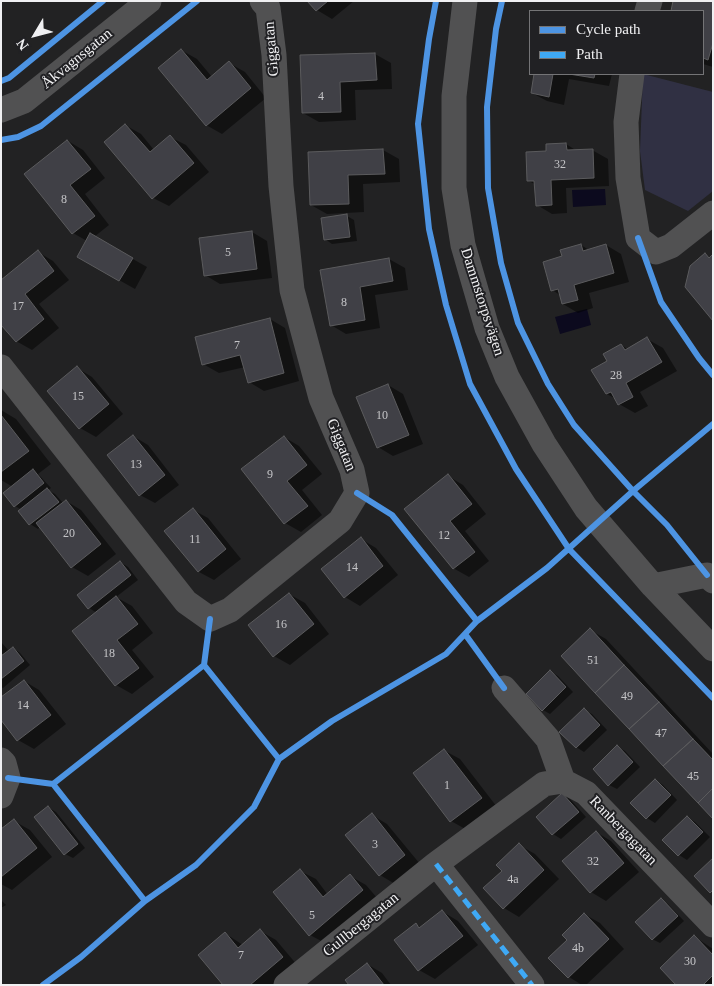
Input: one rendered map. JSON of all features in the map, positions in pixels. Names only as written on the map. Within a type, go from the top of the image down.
[{"type":"street","name":"Åkvagnsgatan","points":[[1,110],[24,101],[149,1]]},
{"type":"street","name":"Giggatan","points":[[1,367],[186,602],[210,619],[230,610],[340,521],[357,493],[352,470],[321,398],[292,290],[281,186],[274,55],[268,8],[262,1]]},
{"type":"street","name":"Dammstorpsvägen","points":[[465,1],[454,96],[454,188],[464,245],[487,328],[507,376],[549,452],[586,508],[654,586],[713,649]]},
{"type":"street","points":[[632,75],[626,122],[628,178],[638,238],[656,252],[671,246],[713,213]]},
{"type":"street","points":[[654,586],[707,575],[713,581]]},
{"type":"street","points":[[504,688],[548,739],[563,781]]},
{"type":"street","points":[[1,760],[4,763],[8,778],[1,796]]},
{"type":"street","name":"Gullbergagatan","points":[[286,985],[436,864],[544,784],[563,781]]},
{"type":"street","name":"Ranbergagatan","points":[[563,781],[586,794],[713,925]]},
{"type":"street","points":[[436,864],[532,985]]},
{"type":"shaded area","points":[[643,75],[713,92],[713,191],[688,211],[645,190],[640,151]]},
{"type":"shaded area","points":[[605,189],[606,205],[573,207],[572,190]]},
{"type":"shaded area","points":[[587,309],[591,325],[560,334],[555,317]]},
{"type":"building","points":[[307,1],[328,1],[316,11]]},
{"type":"building","points":[[673,1],[713,1],[713,43],[708,60],[704,58],[704,10],[671,10]]},
{"type":"building","points":[[181,49],[207,80],[229,61],[251,88],[206,126],[158,68]]},
{"type":"building","points":[[375,53],[377,80],[340,82],[341,112],[302,113],[300,55]]},
{"type":"building","points":[[534,75],[553,75],[549,97],[531,93]]},
{"type":"building","points":[[575,75],[595,75],[594,78]]},
{"type":"building","points":[[125,124],[150,152],[170,135],[194,163],[152,199],[104,142]]},
{"type":"building","points":[[67,140],[91,169],[70,185],[95,216],[72,234],[24,174]]},
{"type":"building","points":[[566,143],[567,150],[593,149],[594,178],[551,180],[552,205],[536,206],[534,181],[527,181],[526,152],[546,151],[546,144]]},
{"type":"building","points":[[383,149],[385,174],[348,175],[349,204],[310,205],[308,152]]},
{"type":"building","points":[[347,214],[350,237],[324,240],[321,218]]},
{"type":"building","points":[[252,231],[257,269],[204,276],[199,238]]},
{"type":"building","points":[[90,233],[133,258],[119,281],[77,257]]},
{"type":"building","points":[[581,244],[583,251],[606,244],[614,273],[574,285],[578,300],[562,304],[558,289],[551,291],[543,262],[562,256],[560,250]]},
{"type":"building","points":[[38,250],[54,271],[25,294],[44,319],[16,342],[1,325],[1,280]]},
{"type":"building","points":[[705,253],[709,258],[713,254],[713,321],[685,287],[690,266]]},
{"type":"building","points":[[389,258],[393,281],[360,287],[365,320],[330,326],[320,270]]},
{"type":"building","points":[[270,318],[284,373],[248,383],[240,355],[202,365],[195,337]]},
{"type":"building","points":[[647,337],[662,362],[626,383],[633,397],[618,405],[611,392],[606,394],[591,370],[607,361],[603,354],[621,344],[625,350]]},
{"type":"building","points":[[77,366],[109,404],[79,429],[47,391]]},
{"type":"building","points":[[388,384],[409,435],[377,448],[356,397]]},
{"type":"building","points":[[1,415],[29,451],[1,472]]},
{"type":"building","points":[[133,435],[165,475],[139,496],[107,455]]},
{"type":"building","points":[[284,436],[307,465],[287,481],[308,506],[284,524],[241,469]]},
{"type":"building","points":[[33,469],[44,483],[14,507],[3,493]]},
{"type":"building","points":[[448,474],[472,504],[450,521],[475,552],[453,569],[404,509]]},
{"type":"building","points":[[47,488],[59,502],[29,525],[18,511]]},
{"type":"building","points":[[66,500],[101,544],[71,568],[36,523]]},
{"type":"building","points":[[193,508],[226,549],[198,572],[164,531]]},
{"type":"building","points":[[361,537],[383,566],[344,598],[321,569]]},
{"type":"building","points":[[120,561],[131,575],[88,609],[77,595]]},
{"type":"building","points":[[289,593],[314,624],[273,657],[248,625]]},
{"type":"building","points":[[116,596],[138,624],[117,640],[139,668],[115,686],[72,631]]},
{"type":"building","points":[[590,628],[624,665],[595,693],[561,656]]},
{"type":"building","points":[[13,647],[24,661],[1,679],[1,656]]},
{"type":"building","points":[[624,665],[659,702],[629,729],[595,693]]},
{"type":"building","points":[[550,670],[566,687],[542,711],[526,694]]},
{"type":"building","points":[[24,680],[51,715],[17,741],[1,720],[1,697]]},
{"type":"building","points":[[659,702],[693,739],[663,766],[629,729]]},
{"type":"building","points":[[584,708],[600,725],[576,748],[559,732]]},
{"type":"building","points":[[693,739],[713,760],[713,788],[698,803],[663,766]]},
{"type":"building","points":[[617,745],[633,762],[608,786],[593,769]]},
{"type":"building","points":[[444,749],[482,798],[450,822],[413,773]]},
{"type":"building","points":[[655,779],[671,795],[646,819],[630,803]]},
{"type":"building","points":[[713,788],[713,819],[698,803]]},
{"type":"building","points":[[562,793],[579,812],[552,835],[536,817]]},
{"type":"building","points":[[48,806],[78,844],[64,855],[34,817]]},
{"type":"building","points":[[372,813],[405,855],[379,876],[345,835]]},
{"type":"building","points":[[687,816],[703,832],[678,856],[662,840]]},
{"type":"building","points":[[14,819],[37,848],[1,877],[1,829]]},
{"type":"building","points":[[596,831],[624,863],[590,893],[562,861]]},
{"type":"building","points":[[519,843],[544,870],[503,909],[483,888],[502,871],[496,865]]},
{"type":"building","points":[[713,858],[713,890],[710,893],[694,876]]},
{"type":"building","points":[[300,869],[323,897],[350,874],[363,890],[309,936],[273,892]]},
{"type":"building","points":[[661,898],[678,916],[652,940],[635,922]]},
{"type":"building","points":[[442,910],[463,936],[418,971],[394,940],[416,923],[419,928]]},
{"type":"building","points":[[584,913],[609,939],[568,978],[548,958],[567,940],[562,935]]},
{"type":"building","points":[[260,929],[283,957],[250,985],[223,985],[198,955],[225,932],[238,948]]},
{"type":"building","points":[[694,935],[713,955],[713,975],[703,985],[676,985],[660,968]]},
{"type":"building","points":[[367,963],[384,985],[349,985],[345,980]]},
{"type":"marked path","points":[[436,864],[532,985]]},
{"type":"cycle path","points":[[1,81],[9,78],[103,1]]},
{"type":"cycle path","points":[[1,140],[18,137],[41,126],[197,1]]},
{"type":"cycle path","points":[[436,1],[418,124],[429,229],[446,305],[470,384],[516,469],[569,549],[713,698]]},
{"type":"cycle path","points":[[502,1],[496,29],[487,107],[488,188],[501,263],[518,323],[548,384],[574,425],[633,491],[667,525],[707,575]]},
{"type":"cycle path","points":[[638,238],[661,302],[699,358],[713,375]]},
{"type":"cycle path","points":[[43,985],[81,957],[145,901],[196,865],[254,807],[279,759],[332,721],[446,654],[477,621],[547,568],[633,491],[713,424]]},
{"type":"cycle path","points":[[357,493],[392,515],[477,621]]},
{"type":"cycle path","points":[[210,619],[204,665],[279,759]]},
{"type":"cycle path","points":[[465,634],[504,688]]},
{"type":"cycle path","points":[[8,778],[53,784],[204,665]]},
{"type":"cycle path","points":[[53,784],[145,901]]}]
